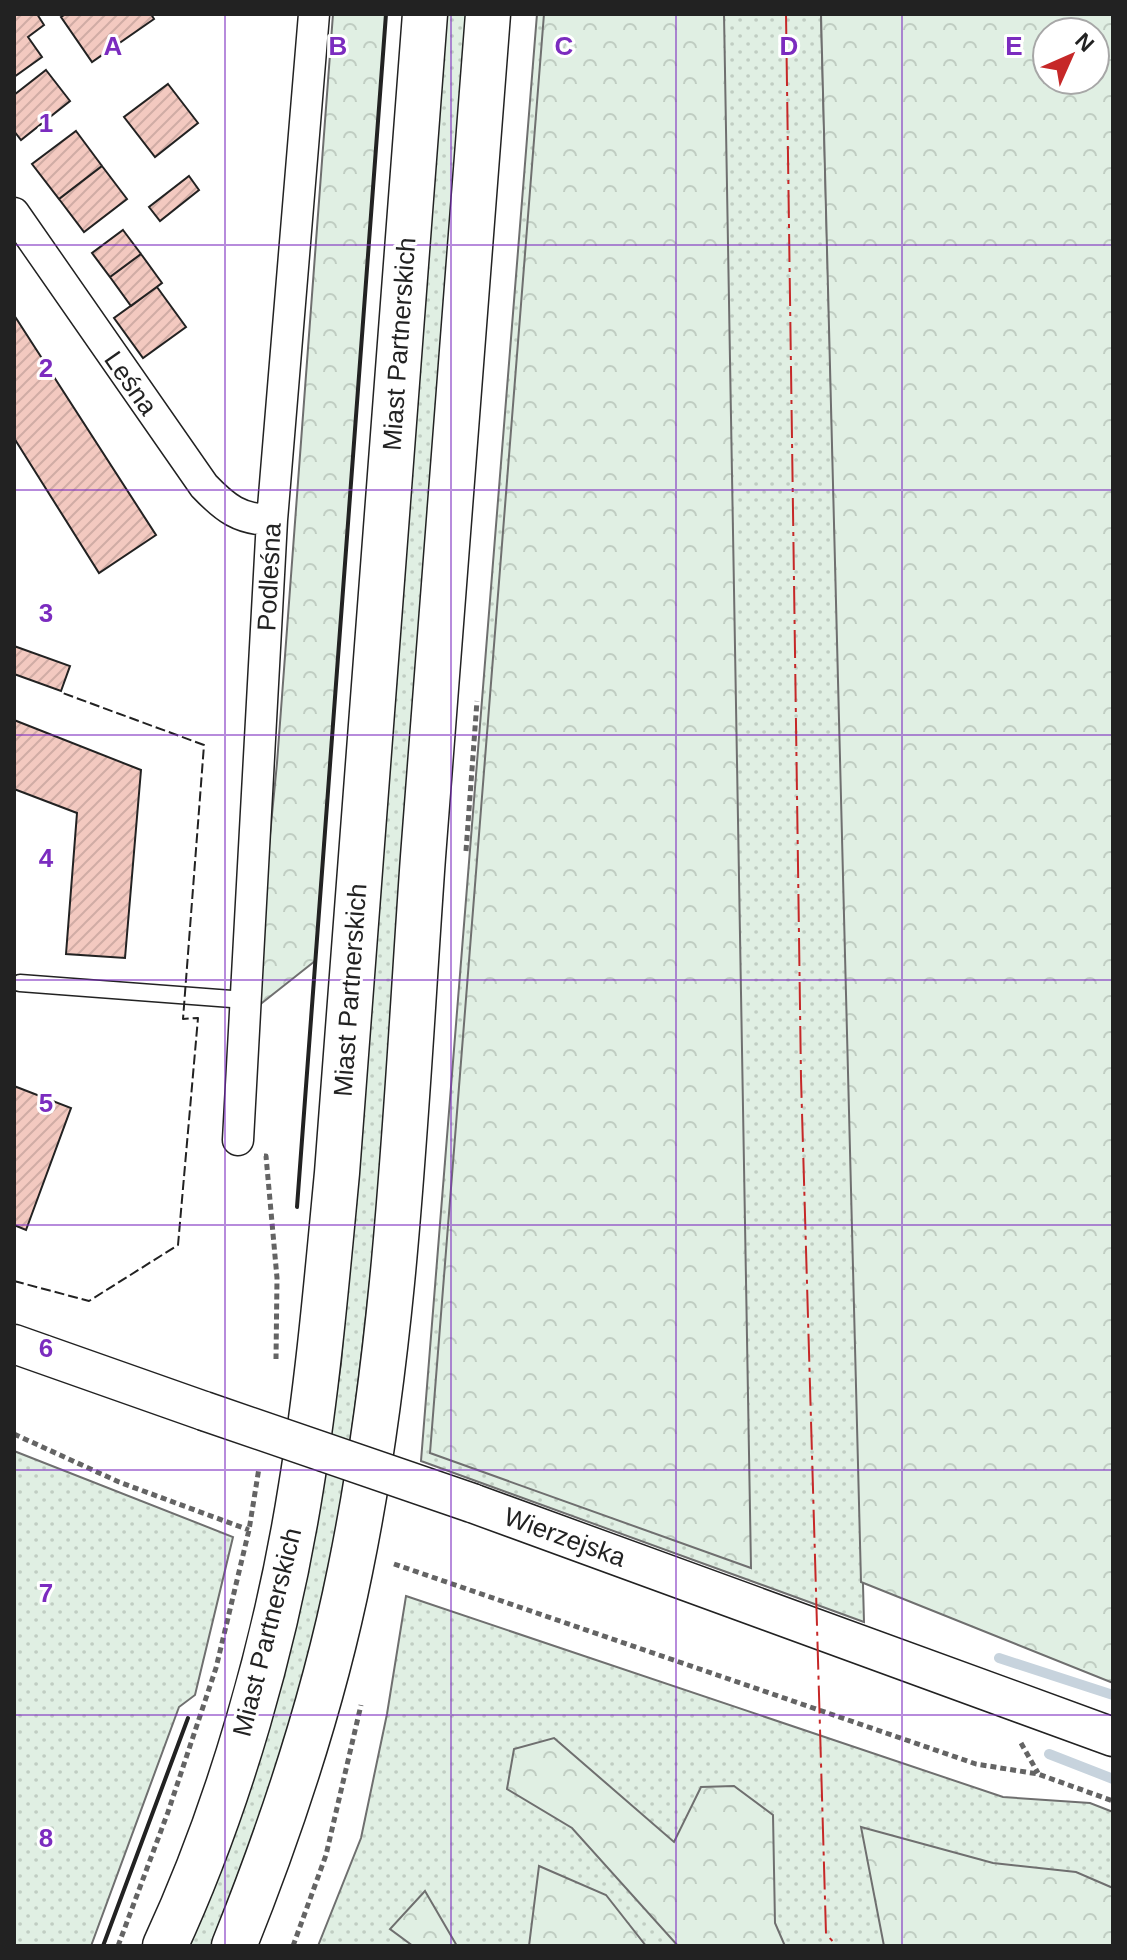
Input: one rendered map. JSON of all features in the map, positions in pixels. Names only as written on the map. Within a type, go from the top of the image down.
[{"type":"main road","name":"Miast Partnerskich","points":[[165,1946],[229,1779],[267,1651],[301,1488],[319,1363],[337,1173],[425,14]]},
{"type":"main road","points":[[234,1946],[294,1787],[331,1655],[363,1506],[378,1397],[400,1173],[488,14]]},
{"type":"street","name":"Podleśna","points":[[238,1140],[272,520],[314,14]]},
{"type":"street","name":"Leśna","points":[[14,213],[204,486],[224,507],[237,515],[251,520],[272,520]]},
{"type":"street","name":"Wierzejska","points":[[14,1344],[472,1503],[1113,1737]]},
{"type":"lane","points":[[14,1000],[17,980],[245,1000]]},
{"type":"path","points":[[238,1140],[240,1153],[266,1156],[277,1278],[276,1362]]},
{"type":"path","points":[[14,1434],[119,1482],[249,1530]]},
{"type":"path","points":[[118,1946],[168,1812],[216,1668],[249,1530],[261,1454]]},
{"type":"path","points":[[390,1579],[394,1564],[976,1764],[1038,1774],[1113,1801]]},
{"type":"path","points":[[293,1946],[326,1855],[362,1702]]},
{"type":"path","points":[[1019,1738],[1038,1774]]},
{"type":"green space","points":[[333,14],[386,14],[315,961],[253,1010],[277,763]]},
{"type":"green space","points":[[446,14],[467,14],[375,1235],[356,1400],[320,1614],[280,1758],[211,1946],[186,1946],[316,1530],[341,1363]]},
{"type":"green space","points":[[537,14],[821,14],[864,1622],[421,1461]]},
{"type":"green space","points":[[544,14],[724,14],[751,1568],[430,1453]]},
{"type":"green space","points":[[821,14],[1113,14],[1113,1683],[861,1582]]},
{"type":"green space","points":[[14,1451],[233,1537],[195,1695],[179,1707],[91,1946],[14,1946]]},
{"type":"green space","points":[[406,1596],[1003,1797],[1090,1803],[1113,1812],[1113,1946],[318,1946],[361,1838],[387,1714]]},
{"type":"green space","points":[[554,1738],[674,1842],[701,1787],[734,1786],[773,1815],[775,1923],[785,1946],[678,1946],[572,1828],[507,1789],[514,1749]]},
{"type":"green space","points":[[861,1827],[993,1863],[1076,1872],[1113,1888],[1113,1946],[884,1946]]},
{"type":"green space","points":[[539,1866],[606,1895],[646,1946],[529,1946]]},
{"type":"green space","points":[[425,1891],[457,1946],[413,1946],[390,1929]]},
{"type":"building","points":[[14,14],[37,14],[44,25],[28,37],[42,57],[14,77]]},
{"type":"building","points":[[66,14],[151,14],[154,19],[92,62],[61,17]]},
{"type":"building","points":[[46,70],[70,101],[21,140],[14,131],[14,95]]},
{"type":"building","points":[[168,84],[198,123],[155,157],[124,117]]},
{"type":"building","points":[[76,131],[102,166],[59,199],[32,164]]},
{"type":"building","points":[[102,166],[127,199],[84,232],[59,199]]},
{"type":"building","points":[[189,176],[199,190],[160,221],[149,207]]},
{"type":"building","points":[[123,230],[141,254],[110,277],[92,253]]},
{"type":"building","points":[[141,254],[162,283],[131,306],[110,277]]},
{"type":"building","points":[[157,287],[186,327],[143,358],[114,318]]},
{"type":"building","points":[[14,315],[156,535],[99,573],[14,438]]},
{"type":"building","points":[[14,646],[70,666],[61,691],[14,674]]},
{"type":"building","points":[[14,720],[141,770],[125,958],[66,954],[77,813],[14,789]]},
{"type":"building","points":[[14,1086],[71,1108],[26,1230],[14,1225]]},
{"type":"waterway","points":[[999,1658],[1113,1695]]},
{"type":"waterway","points":[[1049,1754],[1113,1779]]},
{"type":"fence","points":[[14,1281],[89,1301],[178,1245],[198,1018],[183,1019],[204,745],[60,692]]},
{"type":"wall","points":[[297,1207],[386,14]]},
{"type":"wall","points":[[103,1946],[188,1718]]},
{"type":"power","points":[[786,14],[801,1078],[826,1934],[837,1946]]}]
